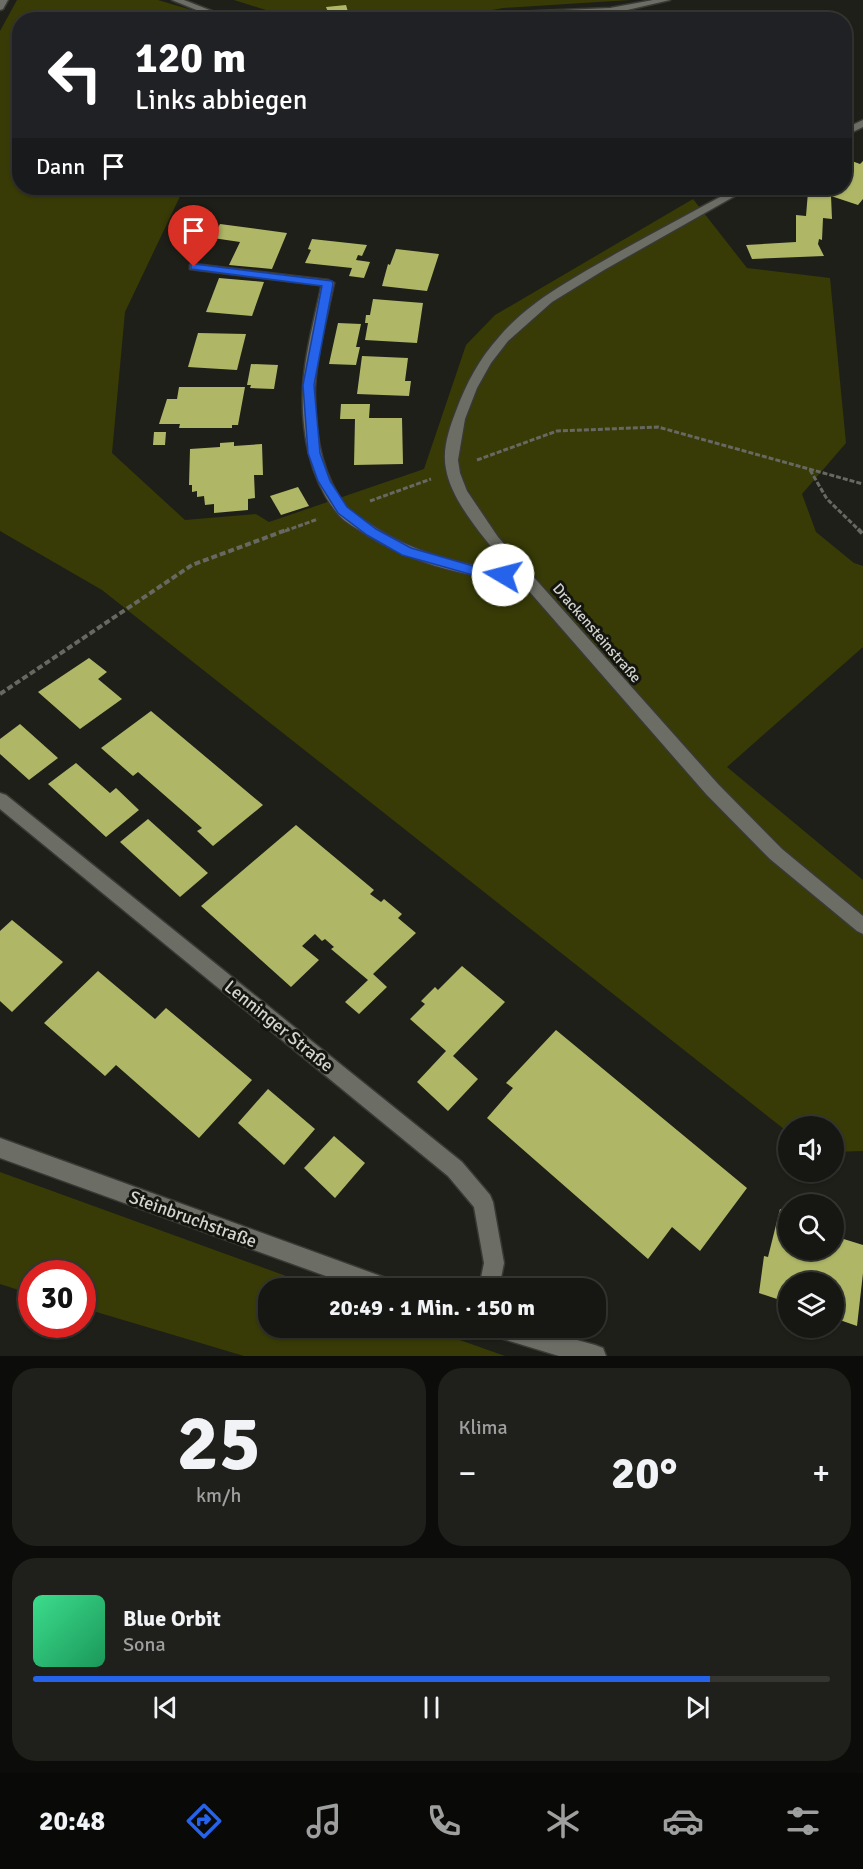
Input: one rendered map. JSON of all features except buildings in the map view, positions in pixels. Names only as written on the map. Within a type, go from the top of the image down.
[{"type":"street","points":[[0,7],[4,0]]},
{"type":"street","points":[[176,0],[209,12]]},
{"type":"street","points":[[586,12],[610,11],[666,0]]},
{"type":"street","name":"Drackensteinstraße","points":[[731,195],[573,283],[538,305],[514,326],[493,350],[477,374],[463,407],[454,437],[452,471],[464,496],[493,540],[712,789],[776,854],[863,926]]},
{"type":"street","points":[[194,267],[328,284],[309,385],[310,422],[314,453],[324,481],[342,510],[371,532],[407,552],[480,573],[527,578]]},
{"type":"street","name":"Lenninger Straße","points":[[0,800],[455,1169],[483,1202],[494,1263],[491,1278]]},
{"type":"street","name":"Steinbruchstraße","points":[[0,1148],[358,1278]]},
{"type":"street","points":[[534,1338],[595,1356]]},
{"type":"path","points":[[599,428],[658,427],[863,484]]},
{"type":"path","points":[[809,470],[827,499],[863,534]]},
{"type":"path","points":[[0,694],[192,565],[342,510]]},
{"type":"shaded area","points":[[17,0],[158,0],[198,12],[12,12],[12,195],[181,195],[125,312],[112,453],[185,520],[256,514],[269,522],[424,469],[466,345],[495,315],[693,199],[747,268],[830,278],[846,443],[802,494],[816,532],[854,563],[863,566],[863,647],[727,767],[863,880],[863,1151],[844,1152],[844,1116],[778,1116],[778,1124],[102,590],[0,531],[0,31]]},
{"type":"shaded area","points":[[234,0],[630,0],[503,8],[482,12],[272,12]]},
{"type":"shaded area","points":[[0,1172],[292,1278],[258,1278],[258,1338],[454,1338],[505,1356],[244,1356],[96,1312],[96,1260],[18,1260],[18,1290],[0,1284]]},
{"type":"route","points":[[194,267],[328,284],[309,385],[314,453],[324,481],[342,510],[371,532],[407,552],[480,573],[503,575]]}]
